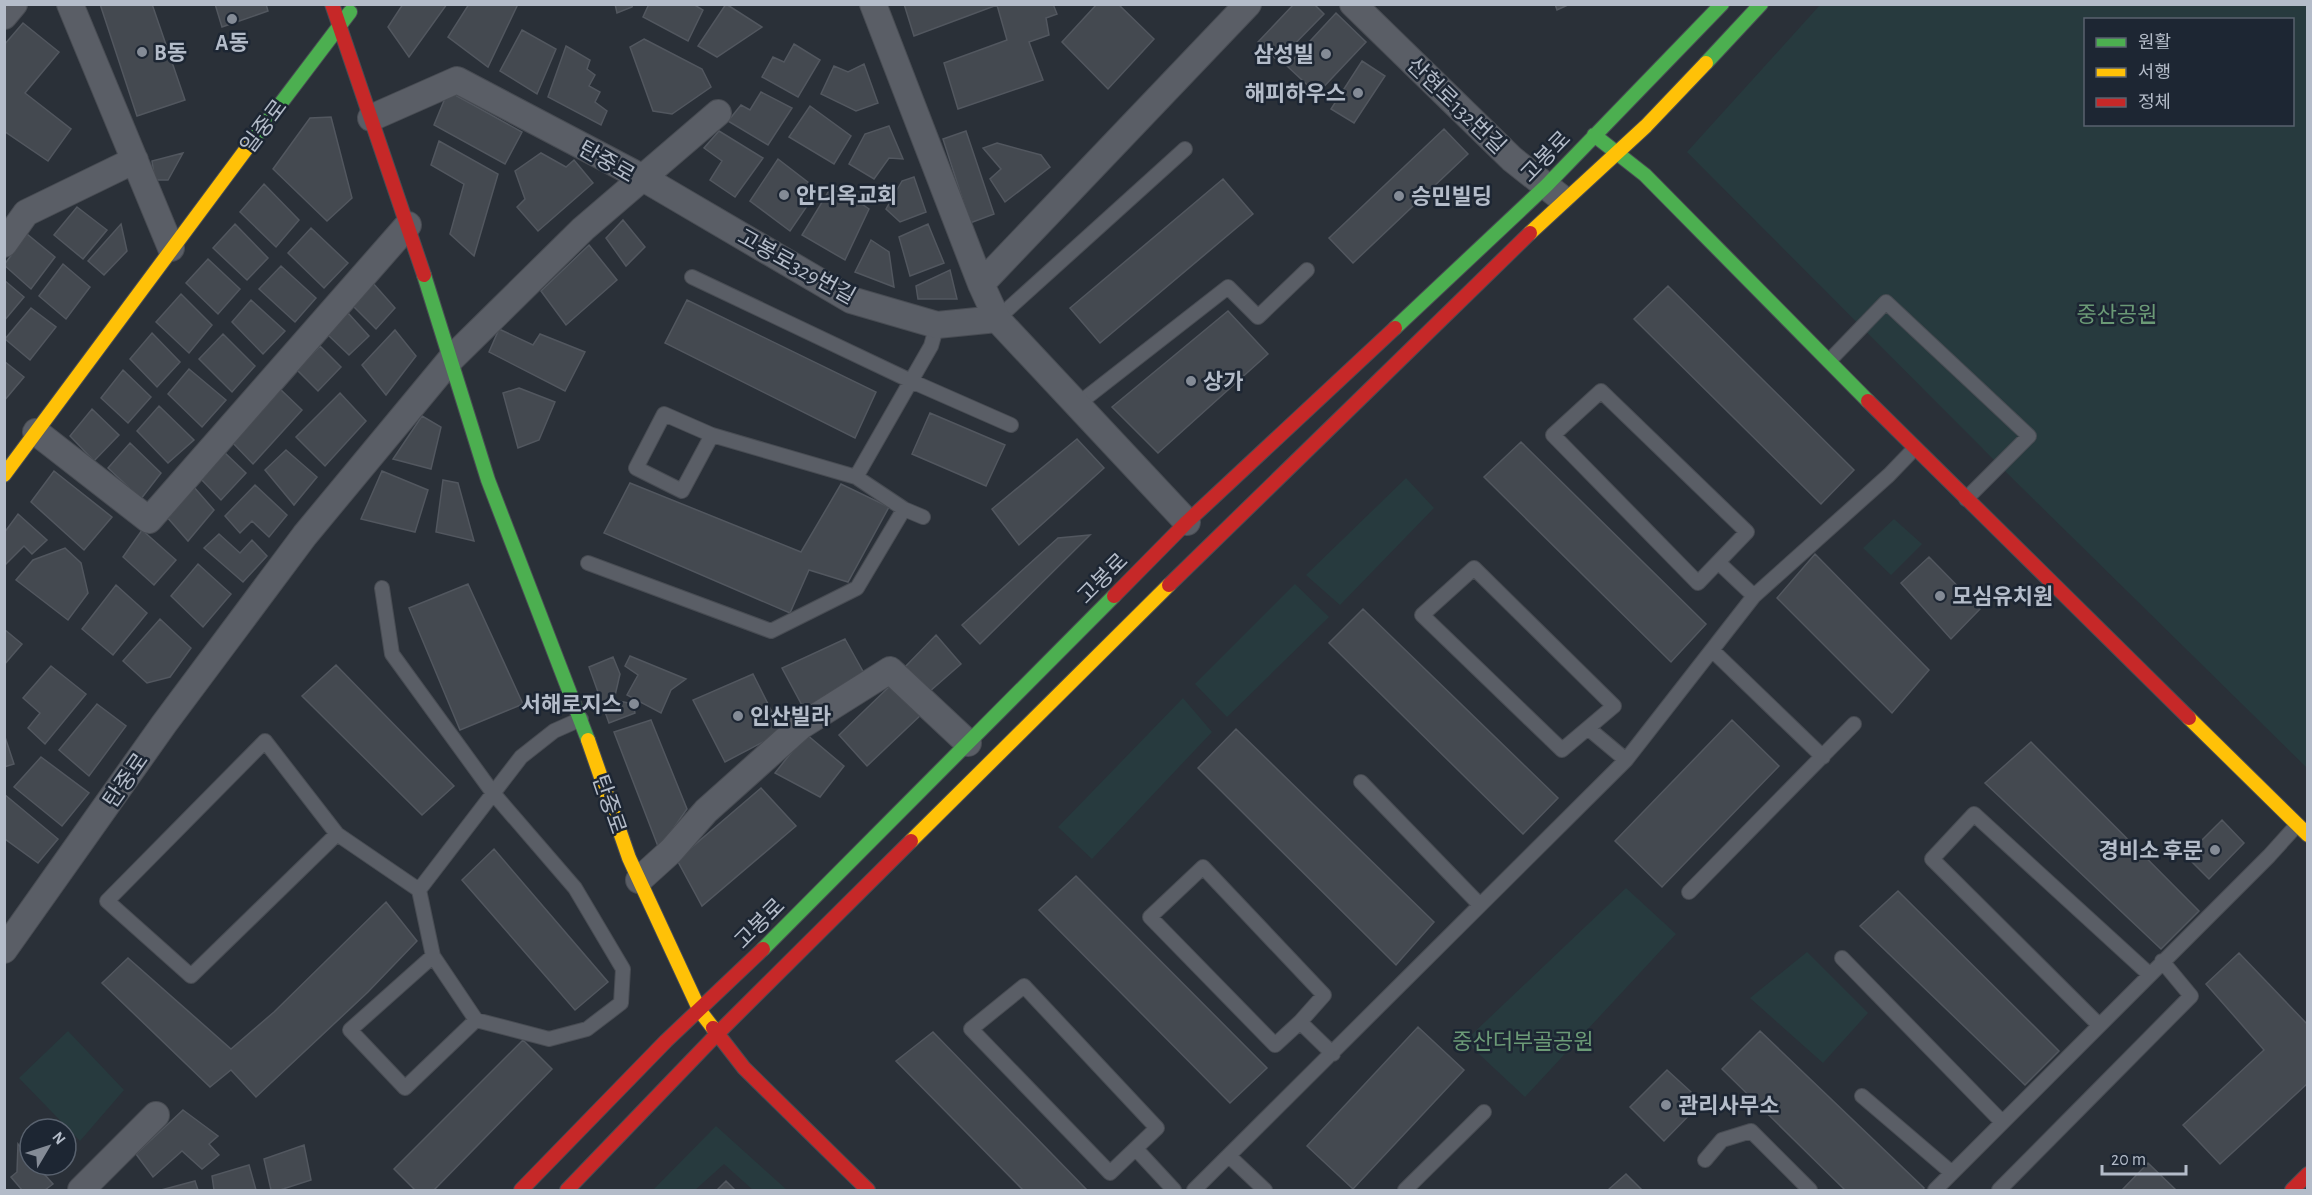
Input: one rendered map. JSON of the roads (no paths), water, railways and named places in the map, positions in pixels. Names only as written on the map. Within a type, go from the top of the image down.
[{"type":"main road","name":"탄중로","points":[[332,4],[408,225],[488,480],[581,719],[629,858],[700,1011],[744,1068],[868,1191]]},
{"type":"main road","name":"일중로","points":[[4,475],[171,248],[356,4]]},
{"type":"main road","name":"고봉로","points":[[567,1191],[717,1034],[1218,536],[1556,194],[1594,135],[1722,4]]},
{"type":"main road","name":"고봉로","points":[[521,1191],[666,1041],[700,1011],[1187,522],[1556,194],[1616,153],[1646,126],[1761,4]]},
{"type":"main road","points":[[1594,135],[1645,175],[1966,499],[2307,836]]},
{"type":"main road","points":[[2292,1191],[2307,1174]]},
{"type":"street","points":[[4,16],[14,4]]},
{"type":"street","points":[[70,4],[171,248]]},
{"type":"street","points":[[873,4],[981,284],[997,319],[1187,522]]},
{"type":"street","points":[[981,284],[1248,4]]},
{"type":"street","name":"산현로132번길","points":[[1357,6],[1512,159],[1556,194]]},
{"type":"street","name":"탄중로","points":[[4,950],[164,724],[305,534],[450,359],[583,229],[643,178],[457,80],[371,117]]},
{"type":"street","points":[[643,178],[718,113]]},
{"type":"street","points":[[4,244],[26,213],[135,160]]},
{"type":"street","name":"고봉로329번길","points":[[643,178],[851,300],[937,325],[997,319]]},
{"type":"street","points":[[36,432],[149,520],[408,225]]},
{"type":"street","points":[[639,880],[671,851],[706,811],[801,726],[890,670],[968,743]]},
{"type":"street","points":[[81,1191],[156,1115]]},
{"type":"lane","points":[[997,319],[1185,149]]},
{"type":"lane","points":[[1078,404],[1228,287],[1258,317],[1307,270]]},
{"type":"lane","points":[[692,277],[911,381],[1011,425]]},
{"type":"lane","points":[[1829,361],[1886,302],[2029,436],[1966,499]]},
{"type":"lane","points":[[856,477],[931,346],[937,325]]},
{"type":"lane","points":[[1601,391],[1747,532],[1719,563],[1698,583],[1553,435],[1601,391]]},
{"type":"lane","points":[[712,435],[682,491],[636,468],[664,414],[712,435],[856,477],[904,509],[923,517]]},
{"type":"lane","points":[[1194,1191],[1626,760],[1754,596],[1889,476],[1915,448]]},
{"type":"lane","points":[[588,563],[771,631],[857,588],[904,509]]},
{"type":"lane","points":[[1719,563],[1754,596]]},
{"type":"lane","points":[[1474,568],[1614,706],[1588,729],[1562,750],[1422,615],[1474,568]]},
{"type":"lane","points":[[337,834],[191,976],[107,901],[265,741],[337,834],[419,890],[433,956],[476,1020],[549,1039],[587,1029],[621,1003],[623,969],[575,888],[494,793],[392,654],[382,588]]},
{"type":"lane","points":[[1712,650],[1823,757]]},
{"type":"lane","points":[[419,890],[521,757],[554,731],[581,719]]},
{"type":"lane","points":[[1689,892],[1854,724]]},
{"type":"lane","points":[[1588,729],[1626,760]]},
{"type":"lane","points":[[1361,782],[1480,904]]},
{"type":"lane","points":[[2099,1025],[1932,859],[1974,814],[2149,974]]},
{"type":"lane","points":[[1935,1191],[2297,825]]},
{"type":"lane","points":[[1203,867],[1324,995],[1300,1022],[1275,1045],[1150,917],[1203,867]]},
{"type":"lane","points":[[433,956],[350,1030],[405,1088],[476,1020]]},
{"type":"lane","points":[[1842,958],[2002,1122]]},
{"type":"lane","points":[[1999,1191],[2191,996],[2162,961]]},
{"type":"lane","points":[[1024,986],[1157,1128],[1136,1149],[1110,1173],[971,1029],[1024,986]]},
{"type":"lane","points":[[1300,1022],[1333,1054]]},
{"type":"lane","points":[[1862,1096],[1952,1173]]},
{"type":"lane","points":[[1405,1191],[1484,1112]]},
{"type":"lane","points":[[1704,1160],[1722,1140],[1751,1131],[1810,1191]]},
{"type":"lane","points":[[1136,1149],[1173,1191]]},
{"type":"lane","points":[[1229,1156],[1265,1191]]},
{"type":"place","name":"A동","points":[[232,19]]},
{"type":"place","name":"B동","points":[[142,52]]},
{"type":"place","name":"삼성빌","points":[[1326,54]]},
{"type":"place","name":"해피하우스","points":[[1358,93]]},
{"type":"place","name":"안디옥교회","points":[[784,195]]},
{"type":"place","name":"승민빌딩","points":[[1399,196]]},
{"type":"place","name":"상가","points":[[1191,381]]},
{"type":"place","name":"모심유치원","points":[[1940,596]]},
{"type":"place","name":"서해로지스","points":[[634,704]]},
{"type":"place","name":"인산빌라","points":[[738,716]]},
{"type":"place","name":"경비소 후문","points":[[2215,850]]},
{"type":"place","name":"관리사무소","points":[[1666,1105]]},
{"type":"park label","name":"중산공원","points":[[2117,314]]},
{"type":"park label","name":"중산더부골공원","points":[[1523,1041]]}]
